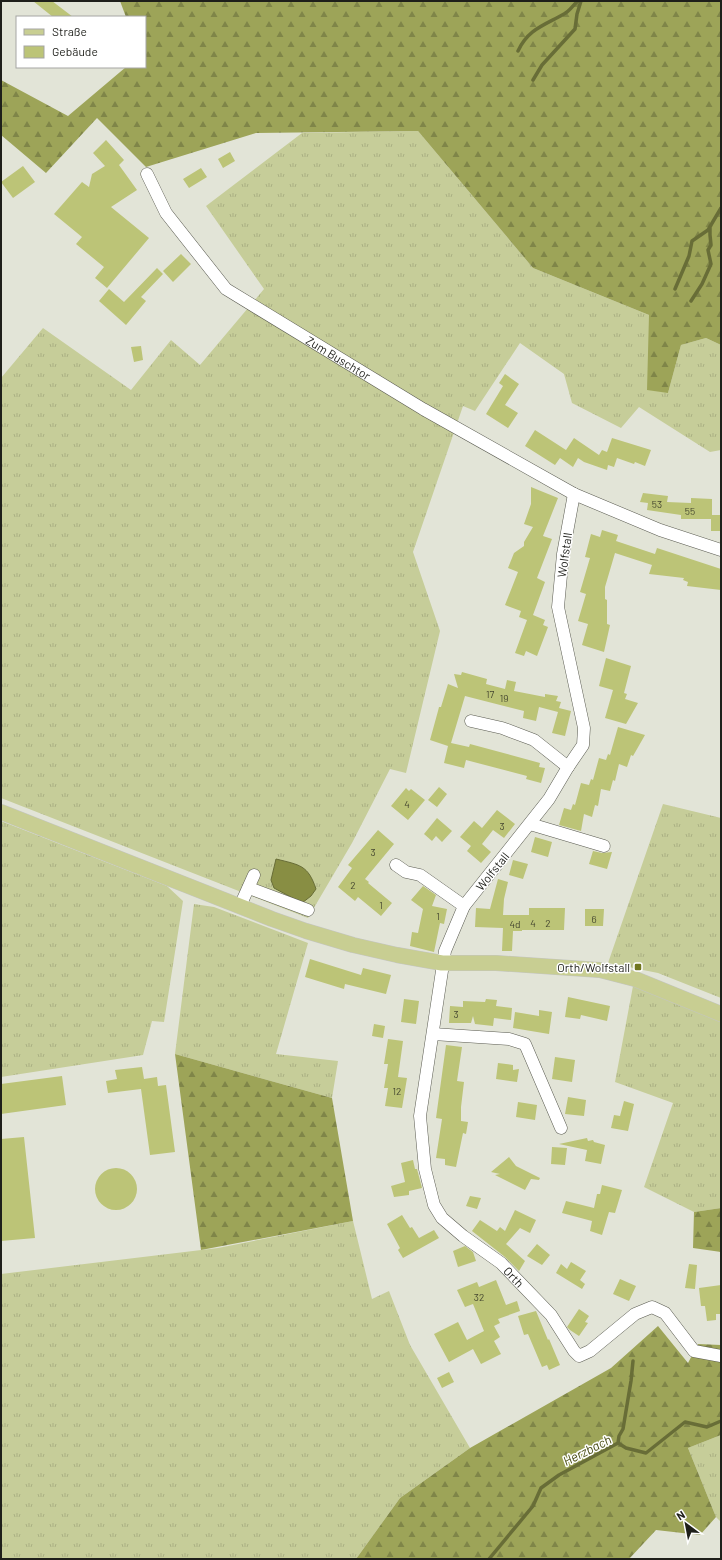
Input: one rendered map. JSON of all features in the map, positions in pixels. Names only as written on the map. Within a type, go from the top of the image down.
[{"type":"main road","points":[[1,812],[306,931],[353,945],[397,956],[442,963],[503,964],[600,970],[635,979],[721,1014]]},
{"type":"street","name":"Zum Buschtor","points":[[147,174],[166,213],[226,289],[423,409],[574,494]]},
{"type":"street","points":[[574,494],[660,530],[721,550]]},
{"type":"street","name":"Wolfstall","points":[[442,963],[445,951],[464,906],[549,799],[583,745],[584,728],[558,607],[563,554],[574,494]]},
{"type":"street","points":[[471,721],[502,728],[534,740],[568,767]]},
{"type":"street","points":[[530,824],[604,846]]},
{"type":"street","points":[[396,865],[406,872],[420,875],[464,906]]},
{"type":"street","points":[[240,906],[254,875]]},
{"type":"street","points":[[249,888],[308,910]]},
{"type":"street","name":"Orth","points":[[442,963],[420,1116],[425,1169],[434,1205],[442,1218],[463,1236],[501,1263],[551,1315],[574,1352],[579,1356],[590,1351],[635,1314],[652,1306],[665,1313],[694,1351],[721,1356]]},
{"type":"street","points":[[433,1034],[509,1039],[525,1044],[561,1128]]},
{"type":"green space","points":[[120,1],[721,1],[721,345],[706,338],[681,345],[668,393],[647,390],[649,315],[533,268],[418,131],[256,133],[146,167],[97,118],[46,173],[1,135],[1,80],[68,116],[125,68],[146,68],[146,16],[126,16]]},
{"type":"green space","points":[[418,131],[533,268],[649,315],[668,393],[681,345],[706,338],[721,345],[721,450],[710,452],[639,407],[621,428],[572,403],[564,374],[520,343],[475,411],[463,406],[413,552],[440,631],[406,773],[390,769],[352,843],[308,918],[1,798],[1,378],[43,328],[131,390],[171,340],[200,365],[264,289],[206,206],[302,133]]},
{"type":"green space","points":[[663,804],[721,818],[721,998],[658,973],[608,963]]},
{"type":"green space","points":[[1,821],[167,886],[183,901],[164,1022],[152,1021],[143,1055],[1,1077]]},
{"type":"green space","points":[[194,904],[214,907],[308,943],[276,1054],[338,1061],[332,1098],[175,1054]]},
{"type":"green space","points":[[633,986],[721,1020],[721,1208],[694,1212],[644,1187],[673,1103],[615,1082]]},
{"type":"green space","points":[[175,1054],[332,1098],[353,1221],[201,1250]]},
{"type":"green space","points":[[721,1208],[721,1252],[693,1248],[694,1212]]},
{"type":"green space","points":[[353,1221],[372,1299],[389,1291],[410,1345],[470,1448],[400,1498],[356,1559],[1,1559],[1,1274],[218,1248]]},
{"type":"green space","points":[[658,1326],[688,1363],[698,1344],[721,1345],[721,1435],[688,1448],[716,1517],[700,1535],[656,1530],[629,1559],[356,1559],[400,1498],[470,1448],[611,1368]]},
{"type":"green space","points":[[721,1435],[721,1522],[716,1517],[688,1448]]},
{"type":"shaded area","points":[[276,859],[302,867],[310,875],[316,889],[311,896],[302,903],[274,888],[271,880]]},
{"type":"building","points":[[33,1],[52,1],[72,16],[52,16]]},
{"type":"building","points":[[106,140],[124,160],[119,165],[137,190],[111,207],[149,238],[107,288],[95,278],[104,267],[76,244],[82,237],[54,214],[82,182],[89,187],[92,174],[105,166],[93,153]]},
{"type":"building","points":[[230,152],[235,161],[223,168],[218,159]]},
{"type":"building","points":[[23,166],[35,182],[13,198],[1,182]]},
{"type":"building","points":[[201,168],[207,177],[189,188],[183,179]]},
{"type":"building","points":[[181,254],[191,264],[173,282],[163,271]]},
{"type":"building","points":[[157,268],[163,274],[141,297],[146,301],[126,325],[99,301],[109,289],[124,302]]},
{"type":"building","points":[[141,346],[143,360],[134,362],[131,347]]},
{"type":"building","points":[[505,374],[519,384],[505,405],[518,413],[508,428],[486,414],[503,386],[499,383]]},
{"type":"building","points":[[535,430],[566,450],[574,438],[599,455],[602,450],[607,452],[612,438],[651,450],[645,466],[617,458],[614,467],[608,465],[607,470],[584,462],[578,458],[573,467],[560,458],[555,465],[525,446]]},
{"type":"building","points":[[531,487],[558,498],[543,536],[552,539],[537,578],[545,582],[533,615],[545,620],[543,625],[548,627],[537,656],[526,651],[524,656],[515,653],[527,620],[519,617],[521,611],[505,605],[518,572],[508,568],[514,553],[524,546],[524,542],[533,527],[524,524],[531,504]]},
{"type":"building","points":[[643,493],[668,496],[667,502],[691,503],[691,498],[712,499],[712,515],[721,515],[721,531],[711,531],[711,519],[681,519],[681,515],[647,510],[648,503],[640,502]]},
{"type":"building","points":[[602,530],[618,535],[616,541],[655,554],[657,548],[721,569],[721,590],[687,586],[688,582],[683,580],[684,578],[649,574],[652,565],[615,553],[605,587],[605,599],[607,600],[607,624],[610,625],[604,652],[582,645],[588,624],[578,621],[586,594],[580,592],[590,558],[585,557],[591,534],[600,537]]},
{"type":"building","points":[[606,658],[631,666],[624,693],[627,694],[625,699],[638,703],[626,724],[605,718],[613,690],[599,686]]},
{"type":"building","points":[[462,672],[487,679],[486,684],[505,689],[507,680],[516,682],[514,691],[545,697],[545,694],[558,696],[556,701],[561,702],[559,708],[571,711],[565,736],[552,733],[558,712],[539,707],[536,721],[523,718],[524,711],[465,696],[451,743],[469,747],[470,744],[540,763],[539,767],[545,768],[541,783],[526,779],[527,776],[466,760],[464,768],[444,763],[448,746],[430,740],[439,707],[441,707],[448,684],[458,688],[454,674],[461,675]]},
{"type":"building","points":[[618,727],[645,735],[633,756],[631,755],[627,767],[619,764],[615,781],[613,780],[610,791],[601,789],[598,806],[595,805],[592,817],[584,814],[581,831],[559,825],[564,808],[571,810],[573,804],[575,805],[581,783],[589,785],[591,779],[593,780],[599,758],[606,760],[608,754],[610,755]]},
{"type":"building","points":[[439,787],[447,794],[437,807],[428,800]]},
{"type":"building","points":[[406,788],[409,791],[411,789],[425,800],[408,820],[391,806]]},
{"type":"building","points":[[497,810],[515,824],[504,838],[493,830],[482,844],[491,852],[481,863],[467,851],[471,846],[460,837],[474,821],[482,828]]},
{"type":"building","points":[[437,818],[452,831],[442,842],[436,836],[432,841],[424,834]]},
{"type":"building","points":[[378,830],[394,844],[365,879],[392,903],[381,916],[358,897],[355,901],[338,887],[352,868],[348,865]]},
{"type":"building","points":[[535,837],[552,842],[548,857],[531,852]]},
{"type":"building","points":[[593,851],[602,853],[612,852],[607,869],[589,864]]},
{"type":"building","points":[[513,860],[528,864],[523,879],[509,875]]},
{"type":"building","points":[[498,879],[508,882],[504,899],[503,915],[529,915],[529,908],[565,908],[564,930],[513,931],[512,951],[502,951],[503,928],[475,927],[476,908],[490,909]]},
{"type":"building","points":[[423,886],[436,895],[432,906],[447,909],[444,924],[440,923],[434,952],[410,946],[412,932],[418,933],[423,909],[411,900]]},
{"type":"building","points":[[585,909],[604,909],[603,926],[585,926]]},
{"type":"building","points":[[310,959],[361,975],[363,968],[391,975],[386,994],[345,984],[344,989],[305,977]]},
{"type":"building","points":[[568,997],[610,1006],[607,1021],[581,1015],[580,1019],[565,1017]]},
{"type":"building","points":[[404,999],[419,1001],[416,1024],[401,1022]]},
{"type":"building","points":[[486,999],[497,1000],[496,1006],[512,1008],[511,1020],[494,1018],[493,1026],[475,1024],[473,1016],[471,1023],[449,1023],[450,1006],[463,1007],[463,1001],[485,1002]]},
{"type":"building","points":[[539,1010],[552,1012],[549,1034],[513,1028],[515,1012],[539,1016]]},
{"type":"building","points":[[374,1024],[385,1026],[383,1038],[372,1036]]},
{"type":"building","points":[[388,1039],[403,1041],[398,1077],[407,1078],[402,1108],[385,1106],[388,1088],[384,1088],[388,1064],[384,1064]]},
{"type":"building","points":[[446,1045],[462,1047],[457,1081],[464,1082],[461,1121],[468,1122],[466,1134],[463,1133],[456,1167],[445,1165],[445,1159],[436,1158],[442,1119],[436,1118]]},
{"type":"building","points":[[555,1057],[575,1060],[572,1082],[552,1079]]},
{"type":"building","points":[[498,1063],[513,1065],[513,1070],[519,1069],[517,1082],[496,1079]]},
{"type":"building","points":[[142,1067],[144,1079],[157,1077],[158,1086],[166,1085],[175,1152],[150,1155],[141,1089],[108,1093],[106,1081],[117,1079],[115,1070]]},
{"type":"building","points":[[62,1076],[66,1105],[1,1114],[1,1084]]},
{"type":"building","points":[[568,1097],[586,1100],[584,1116],[565,1114]]},
{"type":"building","points":[[624,1101],[634,1104],[628,1131],[611,1128],[614,1115],[620,1116]]},
{"type":"building","points":[[518,1102],[537,1105],[535,1120],[516,1117]]},
{"type":"building","points":[[24,1137],[35,1238],[1,1241],[1,1139]]},
{"type":"building","points":[[587,1138],[588,1141],[593,1140],[594,1142],[605,1145],[601,1164],[585,1161],[587,1150],[559,1144]]},
{"type":"building","points":[[552,1147],[567,1148],[565,1165],[551,1164]]},
{"type":"building","points":[[509,1157],[516,1166],[540,1178],[539,1180],[531,1179],[525,1190],[495,1175],[500,1174],[491,1172]]},
{"type":"building","points":[[413,1160],[422,1188],[409,1191],[409,1195],[394,1197],[391,1186],[405,1182],[401,1163]]},
{"type":"building","points":[[112,1168],[120,1168],[128,1171],[134,1177],[137,1189],[134,1201],[128,1207],[120,1210],[112,1210],[104,1207],[98,1201],[95,1193],[95,1185],[98,1177],[104,1171]]},
{"type":"building","points":[[602,1185],[622,1190],[615,1213],[609,1212],[602,1235],[590,1231],[592,1221],[562,1213],[566,1201],[594,1208],[597,1194],[600,1194]]},
{"type":"building","points":[[470,1196],[481,1198],[477,1209],[466,1206]]},
{"type":"building","points":[[515,1210],[536,1220],[530,1233],[520,1228],[506,1244],[525,1261],[519,1271],[505,1257],[472,1231],[480,1220],[497,1231],[500,1227],[505,1231]]},
{"type":"building","points":[[402,1215],[410,1228],[412,1227],[419,1238],[434,1230],[439,1238],[403,1258],[398,1250],[400,1248],[387,1224]]},
{"type":"building","points":[[537,1244],[550,1255],[542,1265],[527,1256]]},
{"type":"building","points":[[465,1246],[473,1252],[476,1261],[458,1267],[453,1251]]},
{"type":"building","points":[[571,1262],[586,1271],[580,1280],[585,1284],[582,1289],[556,1273],[561,1264],[567,1269]]},
{"type":"building","points":[[689,1264],[697,1265],[695,1289],[685,1288]]},
{"type":"building","points":[[620,1279],[636,1286],[629,1301],[613,1294]]},
{"type":"building","points":[[496,1280],[506,1305],[517,1301],[520,1311],[498,1319],[500,1323],[494,1326],[500,1337],[494,1341],[501,1354],[481,1364],[473,1349],[449,1362],[434,1334],[458,1322],[467,1340],[484,1331],[473,1304],[465,1307],[457,1290],[477,1282],[479,1287]]},
{"type":"building","points":[[721,1285],[721,1314],[716,1314],[716,1320],[707,1321],[705,1306],[701,1306],[699,1288]]},
{"type":"building","points":[[579,1309],[589,1316],[585,1322],[588,1323],[579,1336],[567,1327]]},
{"type":"building","points":[[536,1311],[560,1365],[549,1370],[547,1365],[542,1367],[528,1334],[524,1335],[518,1316]]},
{"type":"building","points":[[449,1372],[454,1382],[442,1388],[437,1378]]},
{"type":"waterway","points":[[518,51],[527,37],[538,28],[566,13],[578,1]]},
{"type":"waterway","points":[[533,80],[542,65],[575,29],[581,1]]},
{"type":"waterway","points":[[675,289],[689,256],[692,241],[708,230],[721,208]]},
{"type":"waterway","points":[[691,301],[702,284],[711,264],[708,250],[711,245],[710,226]]},
{"type":"waterway","points":[[618,1443],[619,1436],[623,1429],[633,1361]]},
{"type":"waterway","name":"Herzbach","points":[[489,1559],[533,1506],[541,1488],[559,1475],[618,1443],[626,1448],[646,1453],[685,1422],[707,1427],[721,1421]]},
{"type":"place","name":"Orth/Wolfstall","points":[[638,967]]}]
